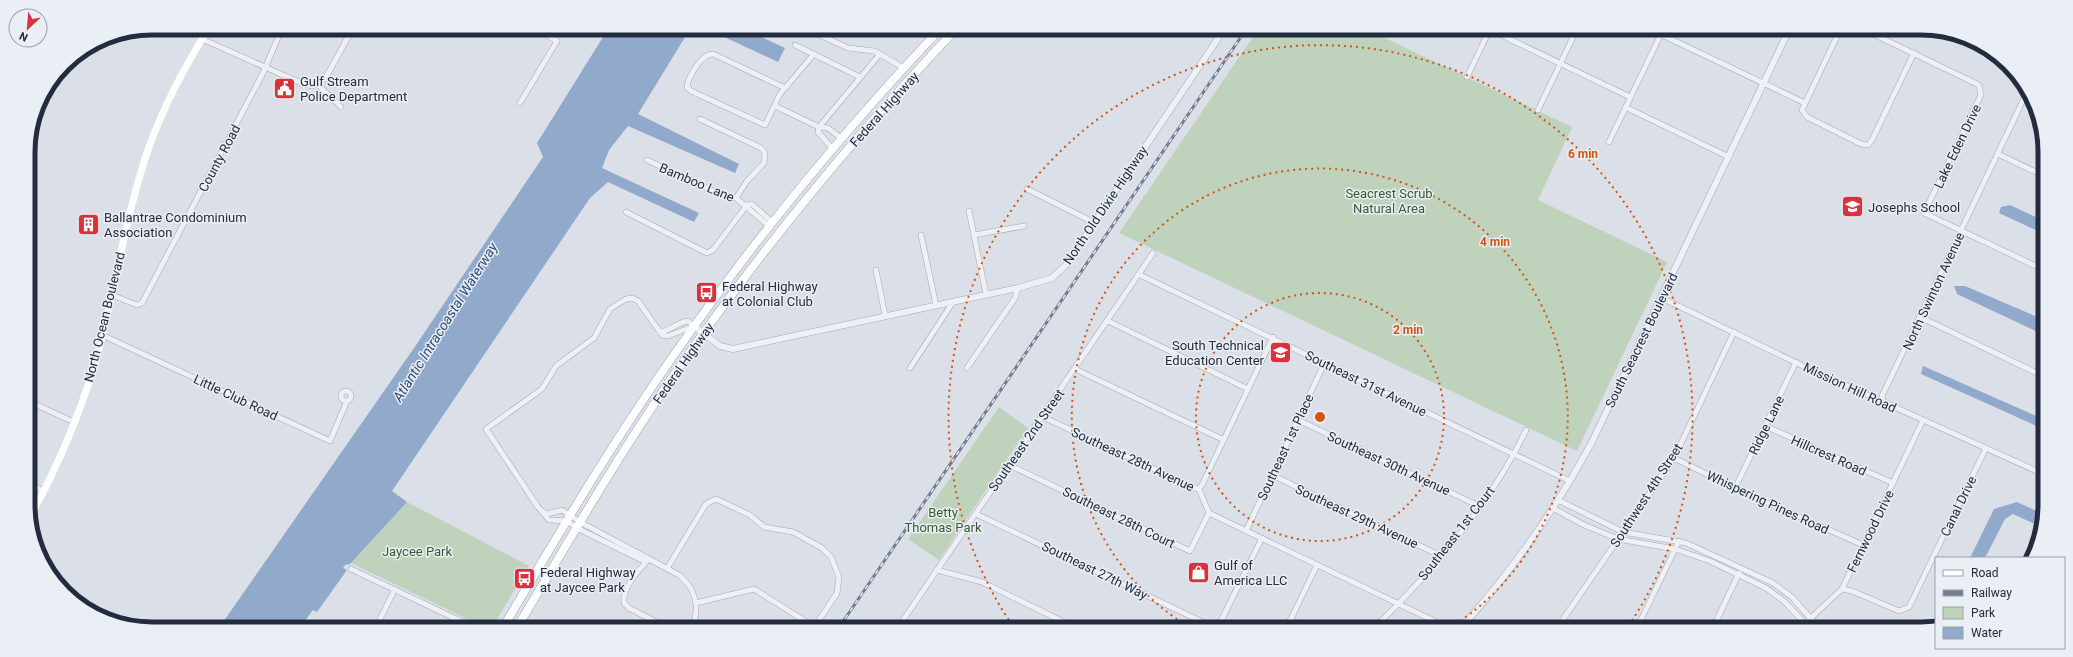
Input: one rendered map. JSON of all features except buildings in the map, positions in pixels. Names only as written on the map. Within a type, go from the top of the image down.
[{"type":"main road","name":"North Ocean Boulevard","points":[[35,507],[63,450],[90,378],[112,295],[129,216],[150,145],[167,103],[204,35]]},
{"type":"main road","name":"Federal Highway","points":[[507,622],[621,433],[694,326],[771,224],[832,148],[904,68],[942,35]]},
{"type":"main road","name":"Federal Highway","points":[[519,622],[619,459],[704,333],[769,245],[942,35]]},
{"type":"main road","points":[[786,224],[785,212],[789,201]]},
{"type":"main road","points":[[769,245],[774,232],[771,224]]},
{"type":"main road","points":[[516,622],[515,613],[532,585],[534,576]]},
{"type":"street","name":"County Road","points":[[112,295],[137,305],[142,303],[265,67],[279,35]]},
{"type":"street","points":[[202,39],[308,86],[317,84],[325,79],[349,35]]},
{"type":"street","points":[[520,103],[557,41],[547,35]]},
{"type":"street","points":[[820,35],[848,48],[874,51],[904,68]]},
{"type":"street","name":"North Old Dixie Highway","points":[[694,326],[720,346],[733,349],[842,324],[1018,288],[1044,281],[1055,276],[1066,265],[1093,222],[1220,35]]},
{"type":"street","points":[[1467,77],[1487,35]]},
{"type":"street","points":[[1501,35],[1630,97]]},
{"type":"street","points":[[1538,110],[1574,35]]},
{"type":"street","points":[[1608,142],[1660,35]]},
{"type":"street","points":[[1665,35],[1805,103]]},
{"type":"street","name":"South Seacrest Boulevard","points":[[1466,622],[1499,583],[1553,508],[1595,437],[1787,35]]},
{"type":"street","points":[[1838,35],[1802,110],[1806,117],[1861,144],[1868,145],[1872,140],[1914,53]]},
{"type":"street","name":"Lake Eden Drive","points":[[1876,35],[1979,85],[1981,95],[1924,213],[1961,232]]},
{"type":"street","points":[[795,45],[860,77]]},
{"type":"street","points":[[785,88],[713,54],[704,56],[688,82],[688,87],[691,91],[765,125],[785,88],[814,54]]},
{"type":"street","points":[[832,148],[821,137],[818,132],[819,128],[880,54]]},
{"type":"street","points":[[317,84],[341,107]]},
{"type":"street","name":"North Swinton Avenue","points":[[1883,401],[1882,396],[2024,98]]},
{"type":"street","points":[[774,106],[819,128],[828,128],[841,138]]},
{"type":"street","points":[[1625,107],[1729,157]]},
{"type":"street","points":[[700,119],[761,148],[765,153],[764,163],[747,181],[736,198]]},
{"type":"street","points":[[1998,154],[2038,173]]},
{"type":"street","name":"Bamboo Lane","points":[[647,160],[726,197],[736,198],[747,205],[752,204],[759,209],[771,224]]},
{"type":"street","points":[[1027,189],[1093,222]]},
{"type":"street","points":[[626,212],[707,253],[713,250],[747,205]]},
{"type":"street","points":[[969,211],[986,294]]},
{"type":"street","points":[[974,235],[1024,226]]},
{"type":"street","points":[[1961,232],[2038,267]]},
{"type":"street","points":[[921,235],[936,305]]},
{"type":"street","name":"Southeast 2nd Street","points":[[901,622],[1043,417],[1153,253]]},
{"type":"street","points":[[876,270],[885,315]]},
{"type":"street","name":"Southeast 31st Avenue","points":[[1140,274],[1272,337],[1324,364],[1570,481]]},
{"type":"street","points":[[968,368],[1015,298],[1018,288]]},
{"type":"street","points":[[569,519],[549,520],[541,511],[486,429],[542,389],[556,366],[594,338],[610,309],[626,299],[632,298],[638,301],[662,335],[668,336],[694,326],[688,321],[682,321],[665,331],[660,332]]},
{"type":"street","name":"Mission Hill Road","points":[[1662,298],[1796,362],[2038,472]]},
{"type":"street","points":[[910,368],[953,302]]},
{"type":"street","points":[[1920,317],[2038,373]]},
{"type":"street","points":[[1108,321],[1248,388]]},
{"type":"street","name":"Southwest 4th Street","points":[[1560,622],[1674,458],[1734,332]]},
{"type":"street","name":"Little Club Road","points":[[102,335],[330,441],[346,401]]},
{"type":"street","points":[[1199,489],[1224,440],[1272,337]]},
{"type":"street","name":"Ridge Lane","points":[[1736,488],[1796,362]]},
{"type":"street","name":"Southeast 1st Place","points":[[1246,531],[1324,364]]},
{"type":"street","points":[[1075,369],[1224,440]]},
{"type":"street","points":[[35,404],[74,422]]},
{"type":"street","name":"Southeast 28th Avenue","points":[[1043,417],[1199,489],[1209,513]]},
{"type":"street","name":"Southeast 30th Avenue","points":[[1298,420],[1479,506]]},
{"type":"street","name":"Fernwood Drive","points":[[1809,622],[1842,589],[1923,420]]},
{"type":"street","name":"Hillcrest Road","points":[[1765,426],[1893,483]]},
{"type":"street","name":"Southeast 1st Court","points":[[1380,622],[1441,556],[1479,506],[1514,454],[1526,430]]},
{"type":"street","name":"Canal Drive","points":[[1842,589],[1852,591],[1899,611],[1909,607],[1986,448]]},
{"type":"street","name":"Whispering Pines Road","points":[[1674,458],[1736,488],[1863,545]]},
{"type":"street","name":"Southeast 28th Court","points":[[1010,464],[1190,551],[1209,513]]},
{"type":"street","name":"Southeast 29th Avenue","points":[[1272,475],[1441,556]]},
{"type":"street","points":[[35,486],[43,490]]},
{"type":"street","points":[[668,567],[706,504],[709,501],[716,499],[750,515],[764,527],[792,532],[822,548],[831,557],[838,572],[837,593],[817,622]]},
{"type":"street","points":[[1558,500],[1623,532],[1679,541],[1742,568],[1783,589],[1814,622]]},
{"type":"street","points":[[1553,508],[1584,525],[1618,539],[1675,549],[1710,561],[1766,588],[1785,602],[1803,622]]},
{"type":"street","points":[[541,511],[550,514],[562,510],[569,519],[579,525],[648,560],[668,567],[690,585],[696,603],[694,622]]},
{"type":"street","points":[[1209,513],[1437,622]]},
{"type":"street","name":"Southeast 27th Way","points":[[976,514],[1203,622]]},
{"type":"street","points":[[1220,622],[1262,538]]},
{"type":"street","points":[[1640,622],[1679,541]]},
{"type":"street","points":[[648,560],[628,587],[624,603],[629,608],[656,622]]},
{"type":"street","points":[[1295,622],[1290,620],[1317,565]]},
{"type":"street","points":[[1716,622],[1742,568]]},
{"type":"street","points":[[351,569],[462,622]]},
{"type":"street","points":[[938,570],[982,582],[1064,622]]},
{"type":"street","points":[[378,622],[395,589]]},
{"type":"street","points":[[696,603],[754,589],[808,622]]},
{"type":"street","points":[[452,622],[454,618]]},
{"type":"green space","name":"Seacrest Scrub Natural Area","points":[[1254,35],[1378,35],[1572,127],[1538,200],[1667,262],[1577,451],[1119,233]]},
{"type":"green space","name":"Betty Thomas Park","points":[[999,407],[1028,428],[939,560],[908,539]]},
{"type":"green space","name":"Jaycee Park","points":[[407,502],[529,566],[495,622],[473,622],[351,563]]},
{"type":"water","name":"Atlantic Intracoastal Waterway","points":[[604,35],[686,35],[638,114],[739,164],[735,173],[628,126],[609,150],[602,168],[699,213],[694,222],[608,182],[590,198],[392,491],[407,502],[351,563],[348,565],[346,564],[343,568],[347,570],[317,612],[313,610],[304,622],[223,622],[414,348],[543,157],[537,143]]},
{"type":"water","points":[[720,35],[757,35],[785,48],[778,62]]},
{"type":"water","points":[[2010,205],[2038,218],[2038,231],[1999,213],[2001,207]]},
{"type":"water","points":[[1954,286],[1965,286],[2038,317],[2038,332],[1957,294]]},
{"type":"water","points":[[1923,366],[2038,417],[2038,427],[1921,374]]},
{"type":"water","points":[[2017,502],[2038,511],[2036,525],[2013,514],[2005,519],[1986,557],[1970,557],[1994,509]]},
{"type":"railway","points":[[843,622],[1242,35]]},
{"type":"place","name":"Gulf Stream Police Department","points":[[284,88]]},
{"type":"place","name":"Josephs School","points":[[1852,207]]},
{"type":"place","name":"Ballantrae Condominium Association","points":[[89,224]]},
{"type":"place","name":"Federal Highway at Colonial Club","points":[[707,293]]},
{"type":"place","name":"South Technical Education Center","points":[[1280,352]]},
{"type":"place","name":"Gulf of America LLC","points":[[1198,572]]},
{"type":"place","name":"Federal Highway at Jaycee Park","points":[[524,579]]}]
